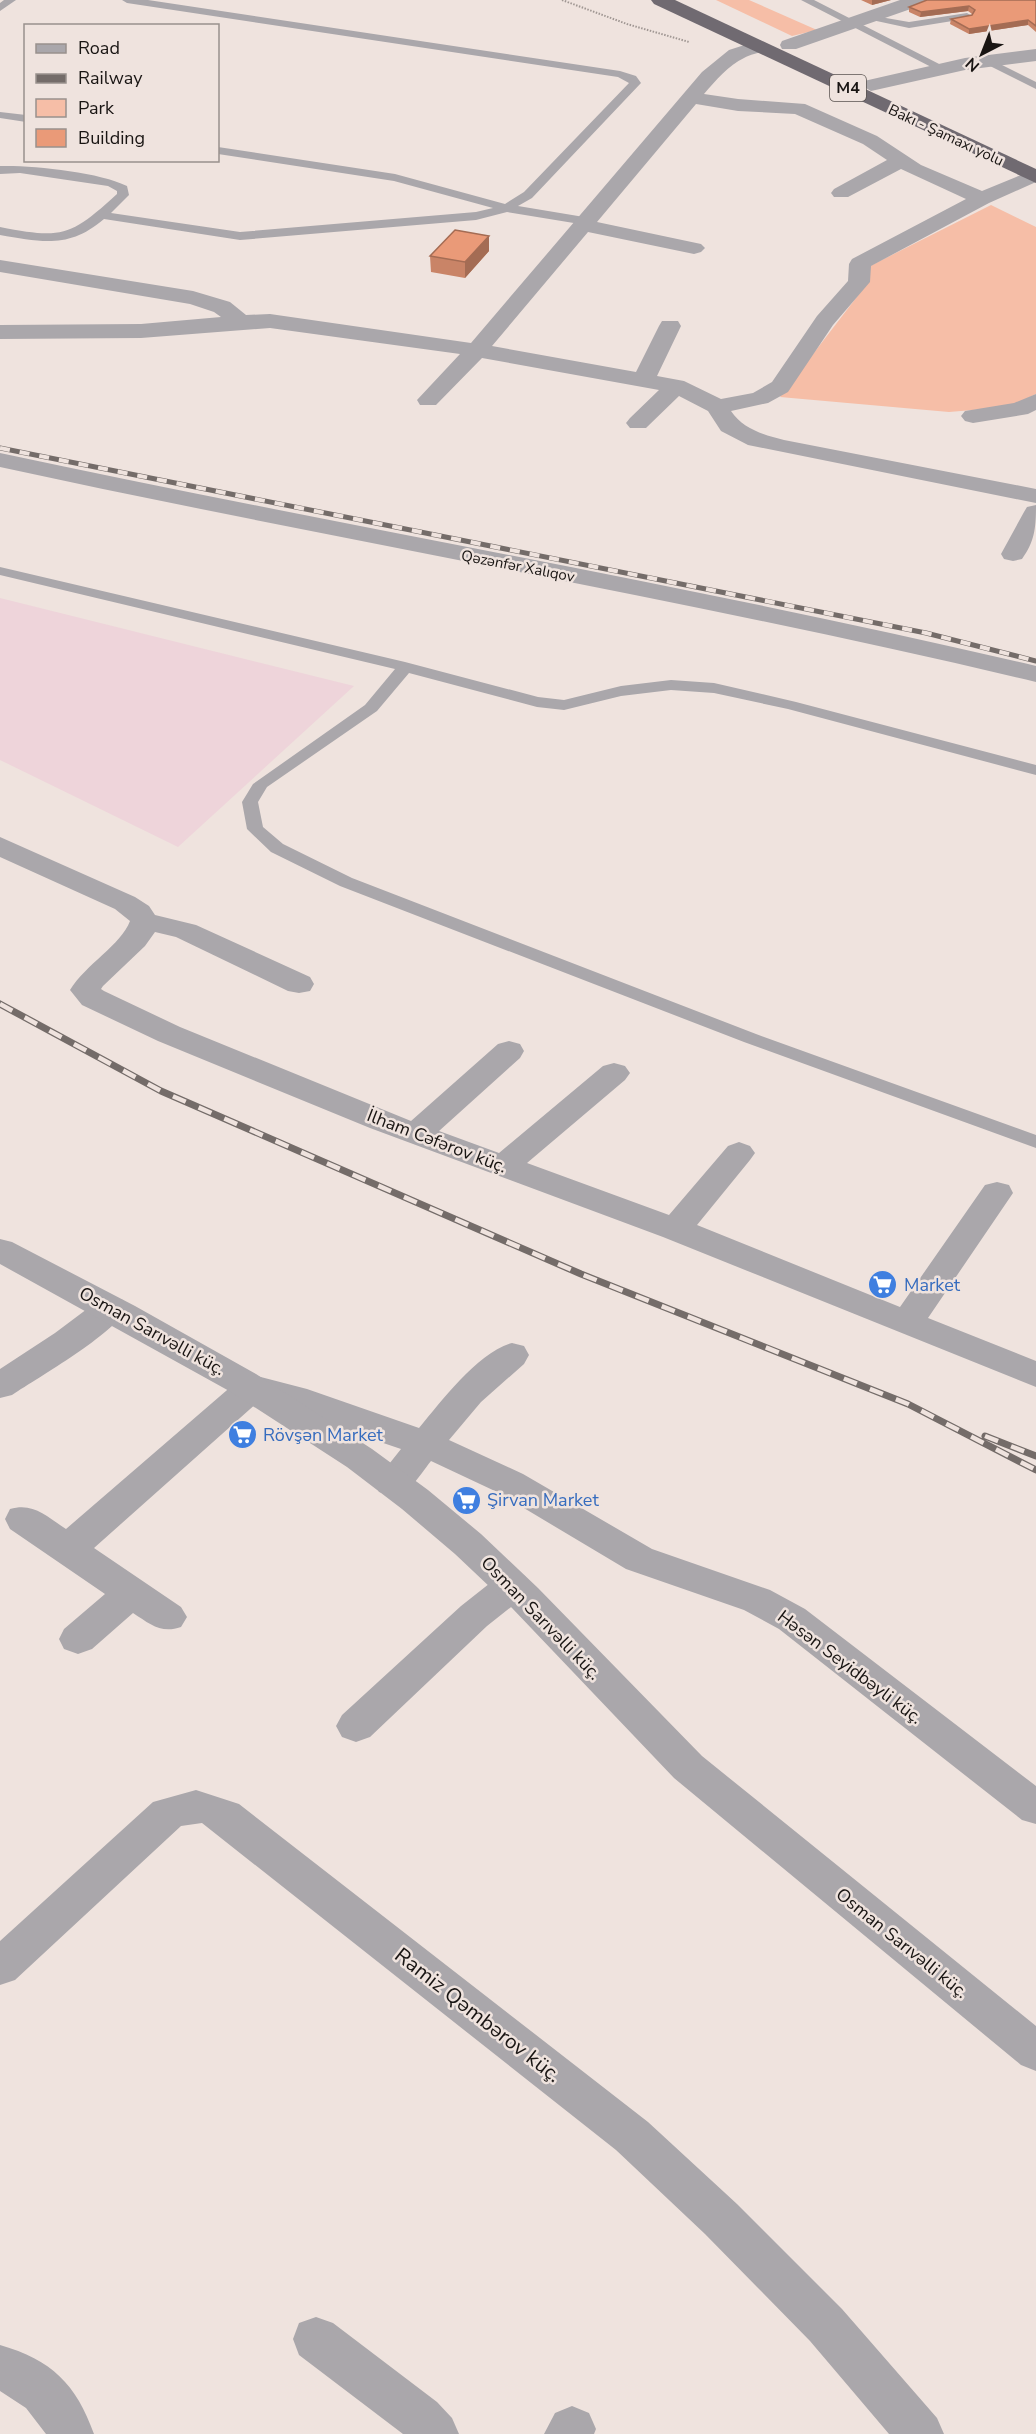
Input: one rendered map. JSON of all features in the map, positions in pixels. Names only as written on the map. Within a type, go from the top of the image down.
[{"type":"highway","name":"Bakı - Şamaxı yolu","points":[[660,0],[1035,172]]},
{"type":"highway","name":"Bakı - Şamaxı yolu","points":[[689,0],[872,85],[1035,172]]},
{"type":"street","points":[[789,45],[919,0]]},
{"type":"street","points":[[428,400],[477,350],[691,97],[725,61],[736,54],[760,46]]},
{"type":"street","points":[[872,85],[941,68],[1036,55]]},
{"type":"street","points":[[691,97],[738,105],[798,108],[870,140],[930,177],[982,199]]},
{"type":"street","points":[[841,193],[877,172],[902,161]]},
{"type":"street","points":[[717,407],[760,398],[780,387],[825,321],[859,282],[860,264],[1035,172]]},
{"type":"street","points":[[584,223],[694,248]]},
{"type":"street","points":[[0,266],[193,298],[222,307],[239,320]]},
{"type":"street","points":[[0,332],[138,331],[239,320],[308,326],[477,350],[676,386],[705,398],[717,407],[729,426],[756,440],[1036,495]]},
{"type":"street","points":[[644,379],[670,326]]},
{"type":"street","points":[[638,423],[676,386]]},
{"type":"street","points":[[973,416],[1020,409],[1036,401]]},
{"type":"street","name":"Qəzənfər Xalıqov","points":[[0,460],[213,505],[890,640],[1036,674]]},
{"type":"street","points":[[1013,554],[1036,512]]},
{"type":"street","points":[[0,846],[125,903],[139,912],[145,921],[186,932],[299,984]]},
{"type":"street","name":"İlham Cəfərov küç.","points":[[145,921],[137,937],[91,978],[85,990],[93,999],[169,1034],[416,1134],[675,1229],[1036,1375]]},
{"type":"street","points":[[416,1134],[509,1051]]},
{"type":"street","points":[[503,1166],[614,1073]]},
{"type":"street","points":[[675,1229],[739,1153]]},
{"type":"street","points":[[907,1323],[997,1193]]},
{"type":"street","name":"Osman Sarıvəlli küç.","points":[[0,1250],[111,1308],[253,1387],[392,1483],[468,1544],[512,1586],[636,1718],[688,1767],[1036,2052]]},
{"type":"street","points":[[0,1386],[67,1342],[111,1308]]},
{"type":"street","points":[[392,1483],[469,1393],[512,1355]]},
{"type":"street","points":[[68,1549],[253,1387]]},
{"type":"street","name":"Həsən Seyidbəyli küç.","points":[[253,1387],[307,1402],[426,1444],[510,1483],[639,1559],[729,1588],[757,1600],[792,1619],[855,1666],[947,1742],[1036,1808]]},
{"type":"street","points":[[23,1519],[168,1617]]},
{"type":"street","points":[[356,1725],[474,1616],[512,1586]]},
{"type":"street","points":[[78,1639],[132,1592]]},
{"type":"street","name":"Ramiz Qəmbərov küç.","points":[[0,1967],[167,1814],[187,1805],[207,1806],[225,1816],[632,2136],[721,2219],[826,2325],[919,2434]]},
{"type":"street","points":[[316,2339],[420,2418],[435,2434]]},
{"type":"street","points":[[0,2368],[15,2371],[45,2393],[67,2422],[70,2434]]},
{"type":"lane","points":[[0,8],[11,0]]},
{"type":"lane","points":[[102,214],[240,236],[476,216],[507,208],[521,201],[635,83],[632,78],[620,74],[127,0]]},
{"type":"lane","points":[[806,0],[856,20],[941,68]]},
{"type":"lane","points":[[856,20],[909,25],[967,16]]},
{"type":"lane","points":[[988,61],[1036,86]]},
{"type":"lane","points":[[0,115],[24,119]]},
{"type":"lane","points":[[219,150],[395,178],[507,208],[584,223]]},
{"type":"lane","points":[[0,170],[20,170],[111,183],[123,189],[123,195],[75,236],[50,240],[0,231]]},
{"type":"lane","points":[[0,571],[405,667],[537,702],[564,705],[621,691],[671,685],[714,688],[790,705],[1036,770]]},
{"type":"lane","points":[[405,667],[371,708],[261,784],[250,801],[250,813],[255,829],[277,848],[346,882],[750,1038],[1036,1142]]},
{"type":"path","points":[[562,0],[627,24],[736,54]]},
{"type":"shaded area","points":[[0,598],[354,686],[178,847],[0,760]]},
{"type":"green space","points":[[716,0],[749,0],[817,30],[792,36]]},
{"type":"green space","points":[[991,205],[1036,227],[1036,394],[1009,407],[949,412],[780,397],[866,285],[868,267]]},
{"type":"building","points":[[927,0],[1035,0],[1036,26],[1028,20],[969,29],[951,19],[972,15],[975,10],[969,6],[921,12],[909,7]]},
{"type":"building","points":[[455,230],[489,236],[465,262],[430,256]]},
{"type":"railway","points":[[0,448],[926,633],[1036,661]]},
{"type":"railway","points":[[0,1004],[161,1091],[581,1274],[908,1404],[1036,1470]]},
{"type":"railway","points":[[985,1436],[1036,1456]]},
{"type":"place","name":"Market","points":[[883,1285]]},
{"type":"place","name":"Rövşən Market","points":[[242,1435]]},
{"type":"place","name":"Şirvan Market","points":[[466,1500]]}]
